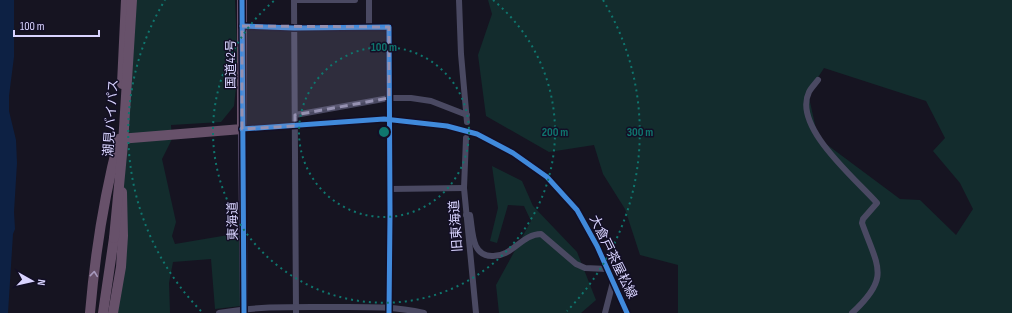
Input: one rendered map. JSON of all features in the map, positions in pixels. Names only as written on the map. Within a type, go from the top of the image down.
[{"type":"highway","points":[[113,313],[121,267],[123,236],[119,139],[126,0]]},
{"type":"highway","name":"潮見バイパス","points":[[106,313],[123,144],[132,0]]},
{"type":"highway","name":"国道42号","points":[[242,0],[242,129]]},
{"type":"highway","points":[[119,139],[242,129]]},
{"type":"highway","points":[[90,313],[98,238],[119,139]]},
{"type":"highway","name":"潮見バイパス","points":[[102,313],[114,238]]},
{"type":"main road","name":"東海道","points":[[242,129],[244,311]]},
{"type":"street","points":[[295,310],[296,126],[294,0],[355,0]]},
{"type":"street","points":[[369,0],[369,26]]},
{"type":"street","points":[[295,115],[389,98],[411,98],[431,101],[467,118],[461,54],[459,0]]},
{"type":"street","points":[[242,26],[294,28],[369,26],[389,27],[389,112]]},
{"type":"street","points":[[818,80],[808,93],[807,109],[811,125],[818,138],[831,155],[877,203],[863,218],[862,223],[878,271],[878,282],[874,291],[852,313]]},
{"type":"street","name":"大倉戸茶屋松線","points":[[242,129],[384,119],[447,126],[477,134],[513,153],[547,177],[577,210],[607,269],[627,313]]},
{"type":"street","points":[[389,127],[389,310]]},
{"type":"street","name":"旧東海道","points":[[466,138],[464,188],[476,313]]},
{"type":"street","points":[[390,189],[464,188]]},
{"type":"street","points":[[466,215],[470,215],[475,245],[480,253],[487,256],[508,253],[534,234],[541,234],[576,264],[585,268],[607,269]]},
{"type":"street","points":[[605,313],[613,282]]},
{"type":"street","points":[[219,313],[295,310],[389,310],[424,313]]},
{"type":"highlighted area","points":[[242,26],[389,27],[389,98],[295,115],[295,126],[242,129]]},
{"type":"green space","points":[[135,0],[235,0],[238,69],[234,106],[221,122],[171,125],[172,139],[162,159],[176,222],[172,236],[175,244],[240,233],[241,306],[215,309],[211,259],[173,262],[169,283],[170,313],[111,313],[118,256]]},
{"type":"green space","points":[[488,0],[1012,0],[1012,313],[678,313],[678,265],[640,255],[625,209],[603,174],[594,145],[549,152],[486,116],[478,55],[492,14]],"holes":[[[824,68],[926,101],[945,138],[933,151],[960,183],[973,209],[956,235],[920,200],[900,199],[818,138],[808,93]]]},
{"type":"green space","points":[[492,166],[522,181],[533,206],[577,252],[596,300],[581,313],[499,313],[496,285],[531,221],[524,206],[508,205],[497,243],[490,241],[498,208]]},
{"type":"water","points":[[0,0],[14,0],[14,57],[9,96],[9,111],[16,140],[17,163],[14,212],[15,229],[13,234],[8,313],[0,313]]},
{"type":"cycle path","points":[[242,0],[244,313]]},
{"type":"cycle path","points":[[242,26],[294,28],[389,27],[389,313]]},
{"type":"cycle path","points":[[242,129],[384,119],[447,126],[477,134],[513,153],[547,177],[577,210],[597,246],[627,313]]}]
